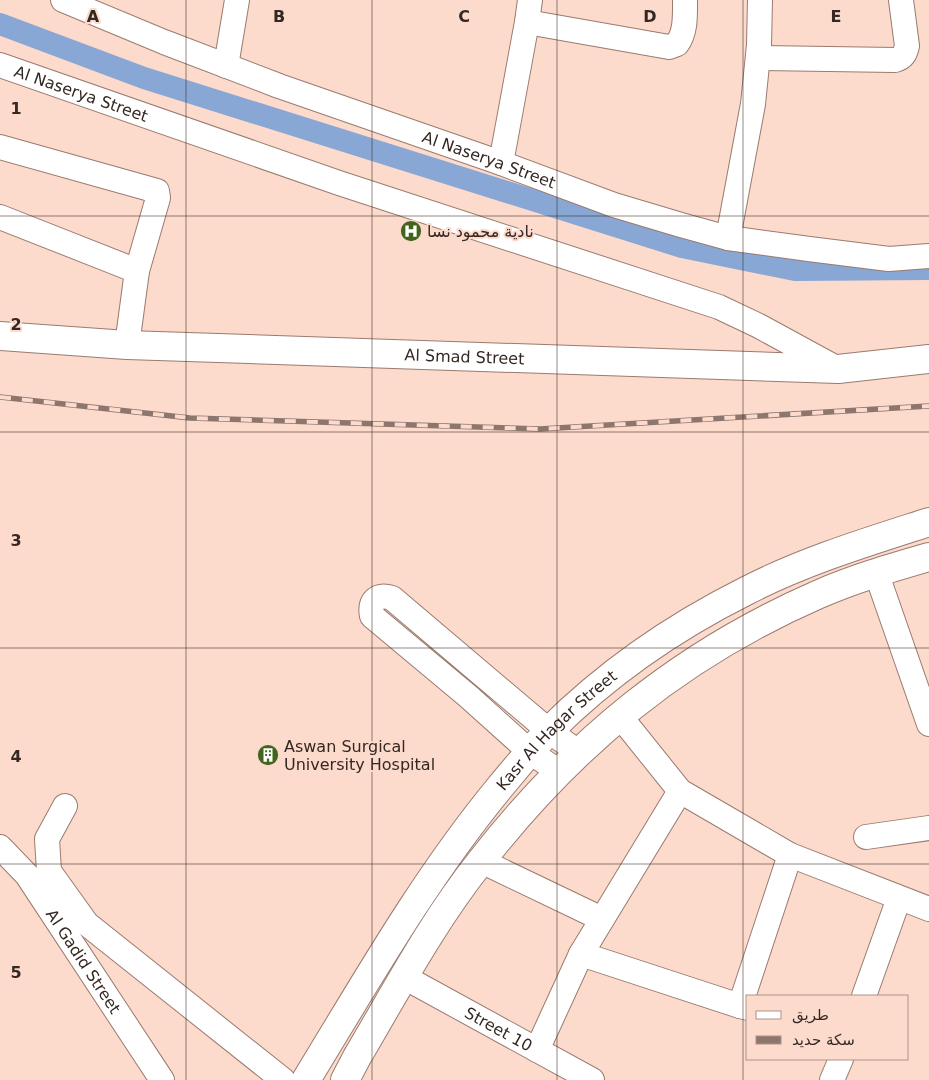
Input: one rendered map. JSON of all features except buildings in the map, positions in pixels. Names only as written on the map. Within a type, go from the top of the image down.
[{"type":"main road","name":"Al Smad Street","points":[[0,336],[127,345],[838,369],[929,360]]},
{"type":"main road","name":"Kasr Al Hagar Street","points":[[306,1080],[423,890],[474,819],[549,731],[594,690],[643,652],[694,619],[732,598],[803,565],[929,522]]},
{"type":"main road","name":"Kasr Al Hagar Street","points":[[345,1080],[440,918],[480,861],[558,771],[619,715],[665,680],[714,647],[765,619],[818,594],[876,572],[929,557]]},
{"type":"street","name":"Al Naserya Street","points":[[63,0],[111,10],[226,66],[614,204],[728,238],[890,259],[929,256]]},
{"type":"street","points":[[226,66],[237,0]]},
{"type":"street","points":[[501,163],[529,11],[669,47],[678,44],[681,39],[684,27],[685,0]]},
{"type":"street","points":[[728,238],[753,104],[758,58],[760,0]]},
{"type":"street","points":[[758,58],[900,59],[905,54],[907,46],[901,0]]},
{"type":"street","name":"Al Naserya Street","points":[[0,65],[348,186],[719,307],[759,326],[838,369]]},
{"type":"street","points":[[0,147],[157,191],[158,198],[137,271],[127,345]]},
{"type":"street","points":[[0,217],[137,271]]},
{"type":"street","points":[[876,572],[922,681],[929,724]]},
{"type":"street","points":[[558,771],[530,752],[469,697],[372,616],[371,610],[377,597],[384,595],[392,598],[549,731],[578,752]]},
{"type":"street","points":[[619,715],[680,791],[790,855],[929,909]]},
{"type":"street","points":[[538,1050],[582,954],[680,791]]},
{"type":"street","points":[[66,806],[47,839],[49,871],[87,924],[284,1080]]},
{"type":"street","points":[[866,837],[929,828]]},
{"type":"street","name":"Al Gadid Street","points":[[0,847],[27,875],[162,1080]]},
{"type":"street","points":[[748,995],[790,855]]},
{"type":"street","points":[[480,861],[602,919]]},
{"type":"street","points":[[0,866],[27,875]]},
{"type":"street","points":[[864,995],[900,898]]},
{"type":"street","points":[[582,954],[744,1007]]},
{"type":"street","name":"Street 10","points":[[404,977],[592,1080]]},
{"type":"street","points":[[832,1080],[841,1060]]},
{"type":"waterway","points":[[0,24],[144,78],[682,247],[795,270],[929,269]]},
{"type":"railway","points":[[0,397],[190,418],[540,429],[929,406]]},
{"type":"place","name":"نادية محمود نسا","points":[[411,231]]},
{"type":"place","name":"Aswan Surgical University Hospital","points":[[268,755]]}]
